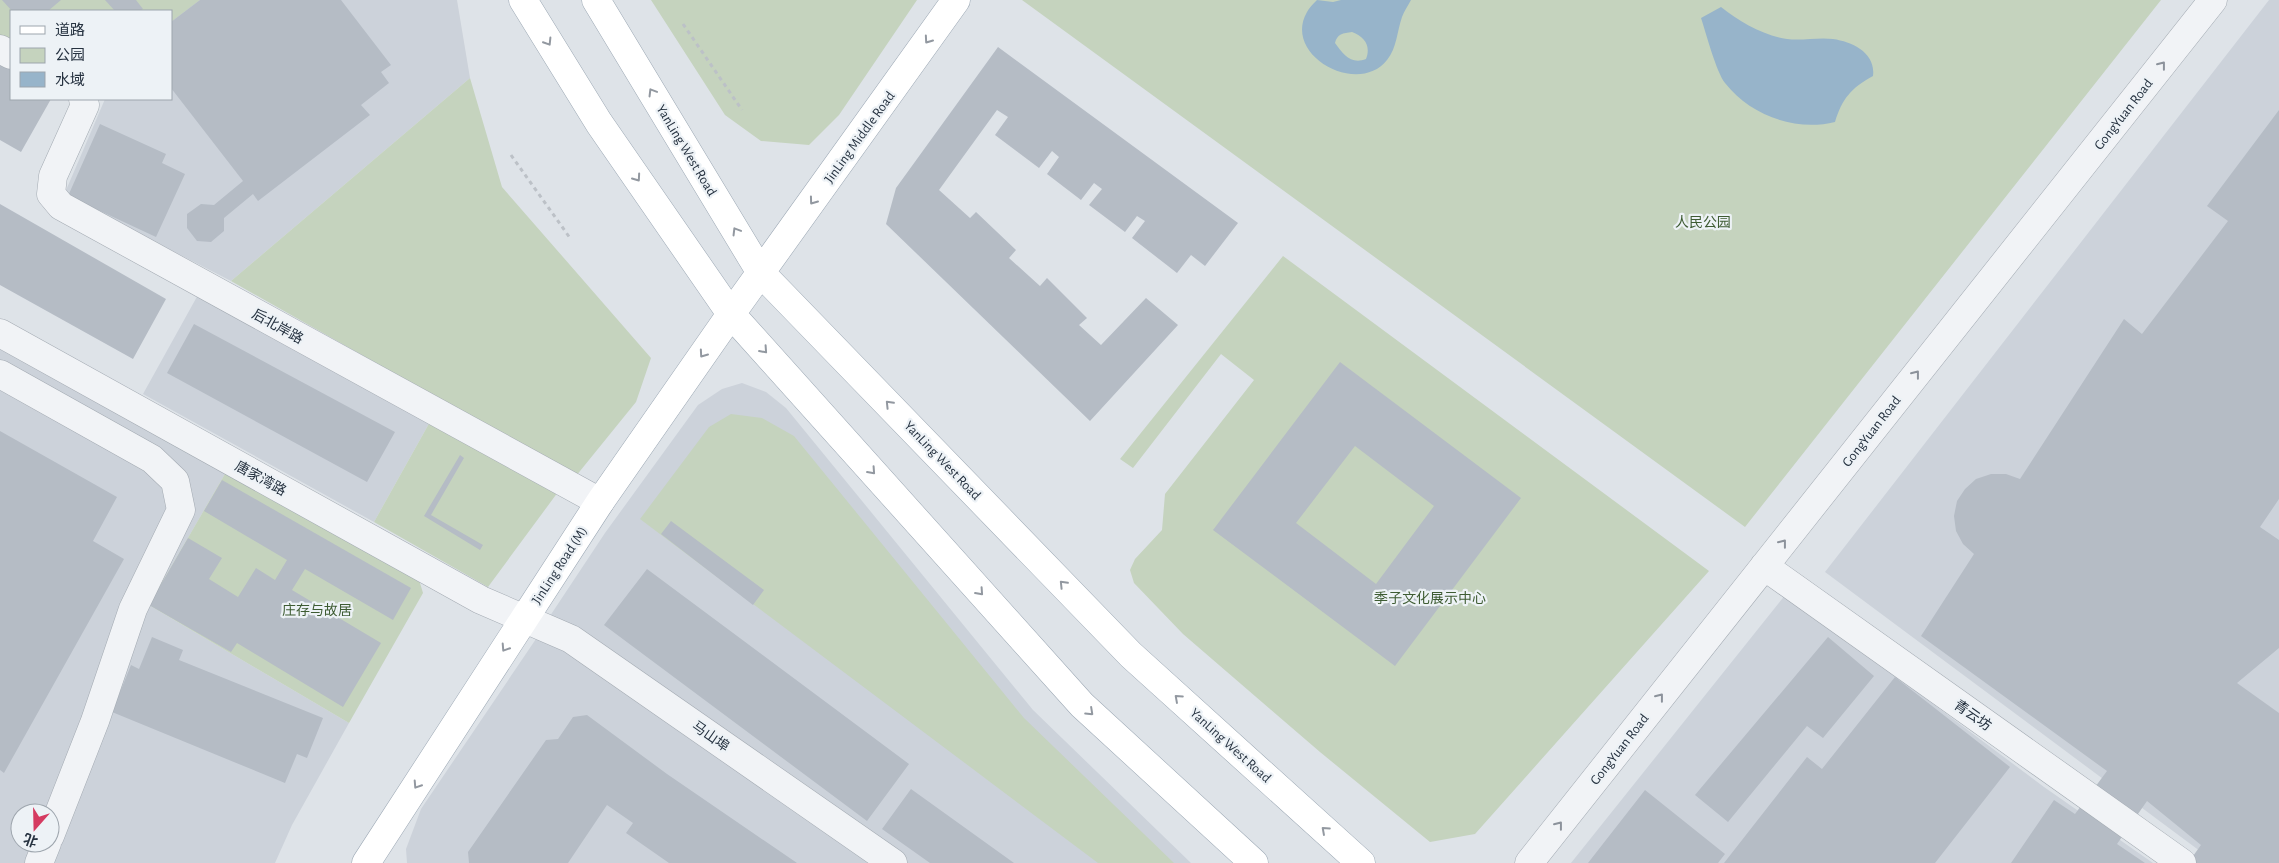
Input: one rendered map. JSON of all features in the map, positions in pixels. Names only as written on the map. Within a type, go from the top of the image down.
[{"type":"main road","points":[[523,0],[599,123],[731,314],[1082,706],[1254,863]]},
{"type":"main road","name":"YanLing West Road","points":[[596,0],[761,273],[1131,655],[1361,863]]},
{"type":"main road","name":"JinLing Middle Road","points":[[761,273],[956,0]]},
{"type":"main road","name":"JinLing Road (M)","points":[[366,863],[600,502],[761,273]]},
{"type":"street","name":"GongYuan Road","points":[[1529,863],[2213,0]]},
{"type":"street","name":"后北岸路","points":[[82,100],[85,105],[53,176],[51,194],[61,206],[600,502]]},
{"type":"street","name":"唐家湾路","points":[[0,333],[481,600],[524,618]]},
{"type":"street","points":[[0,374],[152,459],[175,481],[181,510],[133,609],[95,721],[60,810]]},
{"type":"street","name":"青云坊","points":[[1764,566],[2182,863]]},
{"type":"street","name":"马山埠","points":[[524,618],[571,639],[893,863]]},
{"type":"path","points":[[683,24],[742,110]]},
{"type":"path","points":[[511,155],[570,238]]},
{"type":"shaded area","points":[[198,0],[457,0],[470,78],[231,281],[64,195],[105,100],[172,100],[172,20]]},
{"type":"shaded area","points":[[2269,0],[2279,0],[2279,863],[2216,863],[1825,572]]},
{"type":"shaded area","points":[[199,293],[431,420],[374,522],[143,394]]},
{"type":"shaded area","points":[[0,333],[232,462],[149,605],[349,723],[292,825],[275,863],[0,863]]},
{"type":"shaded area","points":[[742,383],[766,392],[786,408],[1033,710],[1191,863],[907,863],[574,631],[548,619],[605,533],[698,405],[722,389]]},
{"type":"shaded area","points":[[1786,594],[2044,787],[2153,863],[1571,863]]},
{"type":"shaded area","points":[[538,636],[567,648],[879,863],[407,863],[406,849],[421,809]]},
{"type":"green space","points":[[0,0],[200,0],[172,21],[172,10],[10,10],[10,40],[0,35]]},
{"type":"green space","points":[[651,0],[917,0],[839,115],[809,145],[761,141],[725,115]]},
{"type":"green space","name":"人民公园","points":[[1022,0],[2161,0],[1745,527]]},
{"type":"green space","points":[[470,78],[502,187],[651,358],[636,402],[576,476],[231,281]]},
{"type":"green space","name":"季子文化展示中心","points":[[1283,256],[1709,571],[1475,834],[1430,842],[1320,752],[1183,634],[1134,583],[1130,570],[1135,559],[1162,530],[1165,494],[1254,380],[1221,354],[1133,468],[1120,459]]},
{"type":"green space","points":[[731,414],[762,418],[794,436],[1024,718],[1174,863],[1098,863],[640,519],[709,427]]},
{"type":"green space","points":[[431,420],[558,492],[488,587],[374,522]]},
{"type":"green space","name":"庄存与故居","points":[[229,467],[417,573],[423,593],[349,723],[149,605]]},
{"type":"water","points":[[1317,0],[1333,2],[1341,0],[1411,0],[1400,22],[1395,45],[1387,60],[1374,70],[1359,74],[1342,72],[1327,66],[1314,56],[1305,43],[1302,28],[1307,12]],"holes":[[[1352,32],[1366,42],[1368,50],[1366,59],[1356,61],[1348,57],[1335,43],[1341,34]]]},
{"type":"water","points":[[1721,7],[1752,27],[1778,37],[1787,39],[1833,39],[1855,46],[1862,50],[1871,61],[1873,76],[1848,95],[1835,122],[1820,125],[1804,125],[1774,118],[1760,112],[1747,104],[1725,83],[1715,61],[1701,18]]},
{"type":"building","points":[[2,0],[61,0],[49,10],[11,10]]},
{"type":"building","points":[[105,0],[136,0],[143,9],[142,10],[114,10]]},
{"type":"building","points":[[200,0],[341,0],[391,65],[381,72],[389,83],[361,105],[370,115],[258,201],[253,194],[224,218],[224,231],[211,242],[197,241],[187,228],[187,214],[201,204],[214,205],[243,181],[172,89],[172,21]]},
{"type":"building","points":[[998,47],[1238,223],[1205,266],[1191,255],[1177,273],[1132,238],[1145,221],[1137,216],[1125,232],[1089,205],[1102,189],[1094,183],[1081,200],[1047,174],[1059,157],[1052,151],[1039,168],[995,135],[1008,117],[997,110],[939,190],[970,218],[976,212],[1016,250],[1009,258],[1040,286],[1047,278],[1087,318],[1079,325],[1101,345],[1146,298],[1178,325],[1090,421],[886,224],[896,188]]},
{"type":"building","points":[[0,63],[10,69],[10,100],[50,100],[21,152],[0,140]]},
{"type":"building","points":[[2279,110],[2279,499],[2260,527],[2279,540],[2279,648],[2237,683],[2279,713],[2279,863],[2188,863],[2201,845],[2147,801],[2117,844],[2145,863],[2011,863],[2054,800],[2075,814],[2107,771],[1921,636],[1974,554],[1963,544],[1956,531],[1954,516],[1957,501],[1965,489],[1976,479],[1991,474],[2006,474],[2020,479],[2124,319],[2142,334],[2228,221],[2207,206]]},
{"type":"building","points":[[100,124],[166,154],[162,163],[185,174],[156,237],[68,196]]},
{"type":"building","points":[[0,204],[166,299],[133,359],[0,285]]},
{"type":"building","points":[[194,324],[395,432],[367,482],[167,373]]},
{"type":"building","points":[[1340,362],[1521,498],[1395,666],[1213,530]],"holes":[[[1355,446],[1434,506],[1376,584],[1296,523]]]},
{"type":"building","points":[[0,431],[117,497],[93,541],[124,559],[4,773],[0,770]]},
{"type":"building","points":[[460,455],[464,458],[431,515],[483,545],[480,550],[424,516]]},
{"type":"building","name":"庄存与故居","points":[[222,480],[411,588],[393,620],[305,569],[292,590],[381,643],[343,707],[237,643],[231,652],[149,605],[188,538],[222,558],[209,579],[238,597],[256,568],[275,580],[287,560],[204,511]]},
{"type":"building","points":[[671,521],[764,590],[753,605],[661,534]]},
{"type":"building","points":[[647,569],[909,764],[867,821],[604,625]]},
{"type":"building","points":[[152,637],[183,650],[179,660],[323,718],[307,758],[297,754],[285,783],[112,712],[131,665],[139,669]]},
{"type":"building","points":[[1828,637],[1874,676],[1823,738],[1807,726],[1728,822],[1695,795]]},
{"type":"building","points":[[1895,677],[2010,767],[1935,863],[1724,863],[1807,757],[1822,769]]},
{"type":"building","points":[[587,715],[667,774],[797,863],[669,863],[626,833],[633,823],[607,805],[568,863],[469,863],[468,852],[546,740],[558,739],[573,717]]},
{"type":"building","points":[[911,789],[1014,863],[930,863],[882,829]]},
{"type":"building","points":[[1645,790],[1725,854],[1718,863],[1588,863]]}]
